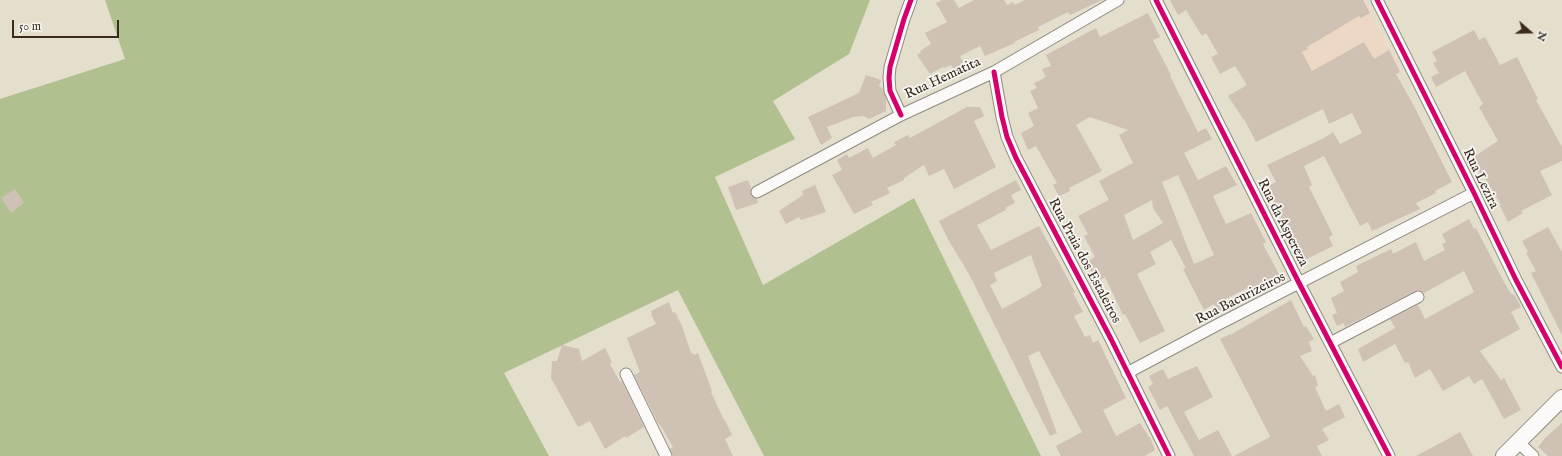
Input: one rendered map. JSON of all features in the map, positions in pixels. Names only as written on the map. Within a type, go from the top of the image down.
[{"type":"street","points":[[901,115],[890,91],[889,78],[890,67],[899,35],[911,0]]},
{"type":"street","name":"Rua Hematita","points":[[756,192],[901,115],[994,72],[1118,0]]},
{"type":"street","name":"Rua da Aspereza","points":[[1156,0],[1299,283],[1389,456]]},
{"type":"street","name":"Rua Lezira","points":[[1377,0],[1516,280],[1562,367]]},
{"type":"street","name":"Rua Praia dos Estaleiros","points":[[994,72],[1007,137],[1016,158],[1169,456]]},
{"type":"street","name":"Rua Bacurizeiros","points":[[1127,373],[1474,193]]},
{"type":"street","points":[[1330,343],[1418,297]]},
{"type":"street","points":[[626,374],[666,456]]},
{"type":"street","points":[[1504,456],[1562,398]]},
{"type":"street","points":[[1518,442],[1533,456]]},
{"type":"shaded area","points":[[1271,0],[1364,0],[1400,69],[1328,108]]},
{"type":"green space","points":[[105,0],[870,0],[849,54],[773,101],[795,139],[715,177],[763,285],[914,198],[1041,456],[764,456],[678,290],[504,373],[549,456],[0,456],[0,99],[125,59]]},
{"type":"building","points":[[942,0],[954,0],[959,8],[974,0],[1004,0],[1007,5],[1013,2],[1015,5],[1025,0],[1102,0],[1070,15],[1068,12],[1038,27],[1039,30],[1014,42],[1015,43],[985,56],[980,46],[960,56],[965,66],[954,71],[951,65],[944,68],[943,67],[930,74],[917,55],[921,52],[920,51],[931,44],[925,33],[947,22],[936,3]]},
{"type":"building","points":[[1170,0],[1363,0],[1370,13],[1361,18],[1359,16],[1307,47],[1308,49],[1302,52],[1312,71],[1364,42],[1374,59],[1389,50],[1400,72],[1396,74],[1415,108],[1452,182],[1435,191],[1436,193],[1416,203],[1420,209],[1372,231],[1368,222],[1360,226],[1324,156],[1304,166],[1312,185],[1309,187],[1333,235],[1329,237],[1333,246],[1303,261],[1266,187],[1276,182],[1267,165],[1324,138],[1333,132],[1340,144],[1362,133],[1352,113],[1329,124],[1323,109],[1256,142],[1244,119],[1228,96],[1247,85],[1235,66],[1220,74],[1211,57],[1218,54],[1206,33],[1202,36],[1186,10],[1178,15]]},
{"type":"building","points":[[1148,13],[1160,37],[1153,40],[1198,132],[1206,128],[1212,139],[1184,153],[1198,180],[1226,166],[1237,185],[1213,196],[1226,224],[1251,213],[1266,242],[1263,244],[1283,282],[1252,297],[1247,288],[1224,300],[1228,309],[1218,314],[1214,304],[1204,310],[1183,269],[1186,268],[1171,240],[1150,252],[1156,264],[1137,274],[1165,331],[1140,343],[1125,314],[1123,315],[1105,277],[1097,282],[1086,262],[1095,257],[1084,236],[1088,234],[1078,216],[1109,200],[1099,181],[1133,163],[1119,135],[1128,130],[1090,117],[1076,125],[1102,171],[1069,188],[1070,191],[1059,196],[1053,185],[1057,183],[1036,146],[1028,150],[1021,133],[1034,126],[1028,113],[1038,108],[1030,91],[1037,88],[1034,83],[1046,77],[1042,69],[1051,66],[1046,55],[1096,28],[1100,37]],"holes":[[[1178,175],[1214,255],[1194,264],[1162,182]],[[1152,200],[1153,208],[1163,223],[1133,240],[1124,215]]]},
{"type":"building","points":[[1474,30],[1479,40],[1485,37],[1500,65],[1517,57],[1538,99],[1536,100],[1562,147],[1562,161],[1540,171],[1552,195],[1521,211],[1523,213],[1508,222],[1500,206],[1501,205],[1484,176],[1482,177],[1472,158],[1498,141],[1479,107],[1483,104],[1465,71],[1436,87],[1431,77],[1439,73],[1433,63],[1437,61],[1432,52]]},
{"type":"building","points":[[866,75],[881,80],[879,86],[883,89],[886,98],[886,111],[869,119],[864,116],[853,117],[827,127],[832,138],[821,145],[808,117],[859,93]]},
{"type":"building","points":[[967,107],[980,107],[984,116],[974,121],[996,167],[954,189],[944,169],[929,176],[924,165],[904,178],[904,180],[887,188],[890,193],[871,202],[873,205],[854,214],[832,175],[842,170],[837,160],[847,154],[849,158],[868,148],[873,158],[896,145],[894,142],[908,135],[910,138]]},
{"type":"building","points":[[748,180],[751,188],[751,195],[757,199],[758,203],[736,210],[728,187]]},
{"type":"building","points":[[1016,180],[1021,190],[1011,195],[1015,203],[1005,208],[1006,210],[977,225],[991,250],[1039,226],[1075,292],[1073,293],[1083,312],[1074,316],[1085,337],[1090,335],[1093,343],[1098,340],[1126,398],[1103,410],[1116,436],[1140,423],[1151,440],[1155,450],[1145,456],[1061,456],[1056,446],[1082,432],[1039,351],[1028,356],[1057,433],[1050,436],[969,274],[939,221]],"holes":[[[1031,255],[1042,286],[1002,309],[990,285],[997,281],[994,273]]]},
{"type":"building","points":[[815,185],[826,212],[801,220],[799,217],[786,224],[779,211],[803,195],[802,191]]},
{"type":"building","points":[[15,189],[24,203],[11,213],[1,198]]},
{"type":"building","points":[[1469,219],[1474,229],[1476,228],[1505,284],[1512,295],[1514,294],[1521,307],[1511,312],[1520,329],[1480,351],[1501,380],[1504,378],[1521,410],[1504,419],[1482,379],[1474,384],[1469,376],[1443,391],[1430,369],[1415,378],[1408,362],[1405,363],[1395,344],[1363,362],[1358,349],[1395,328],[1390,319],[1418,305],[1425,319],[1474,292],[1464,271],[1424,293],[1419,290],[1415,291],[1345,327],[1344,323],[1337,326],[1332,315],[1337,313],[1331,298],[1344,291],[1340,282],[1358,272],[1356,266],[1391,249],[1393,254],[1416,242],[1424,261],[1445,250],[1442,244],[1446,242],[1442,234]]},
{"type":"building","points":[[1548,227],[1562,252],[1562,335],[1531,273],[1536,271],[1526,253],[1528,252],[1522,241]]},
{"type":"building","points":[[1291,300],[1304,327],[1306,326],[1314,339],[1309,342],[1312,351],[1300,356],[1313,376],[1315,375],[1318,386],[1315,387],[1326,411],[1339,404],[1345,417],[1322,429],[1329,440],[1317,446],[1322,456],[1234,456],[1270,436],[1220,339],[1230,335]]},
{"type":"building","points":[[669,302],[673,313],[675,312],[682,326],[691,353],[694,355],[698,353],[712,391],[711,392],[732,435],[725,439],[733,456],[673,456],[670,449],[673,447],[658,423],[634,375],[640,372],[627,338],[656,324],[651,311]]},
{"type":"building","points":[[562,345],[579,349],[582,361],[605,348],[612,362],[610,364],[620,382],[622,381],[644,427],[626,438],[625,436],[605,449],[590,421],[578,427],[551,378],[552,361],[557,361]]},
{"type":"building","points":[[1197,366],[1213,397],[1184,412],[1199,440],[1218,430],[1232,456],[1194,456],[1167,406],[1160,410],[1148,387],[1153,384],[1149,376],[1163,369],[1168,379]]},
{"type":"building","points":[[1562,423],[1562,456],[1548,456],[1538,447],[1546,437]]},
{"type":"building","points":[[1460,432],[1473,456],[1416,456],[1448,439]]},
{"type":"cycle path","points":[[901,115],[890,91],[889,78],[890,67],[911,0]]},
{"type":"cycle path","points":[[1156,0],[1299,283],[1389,456]]},
{"type":"cycle path","points":[[1377,0],[1516,280],[1562,367]]},
{"type":"cycle path","points":[[994,72],[1007,137],[1016,158],[1111,339],[1169,456]]}]
